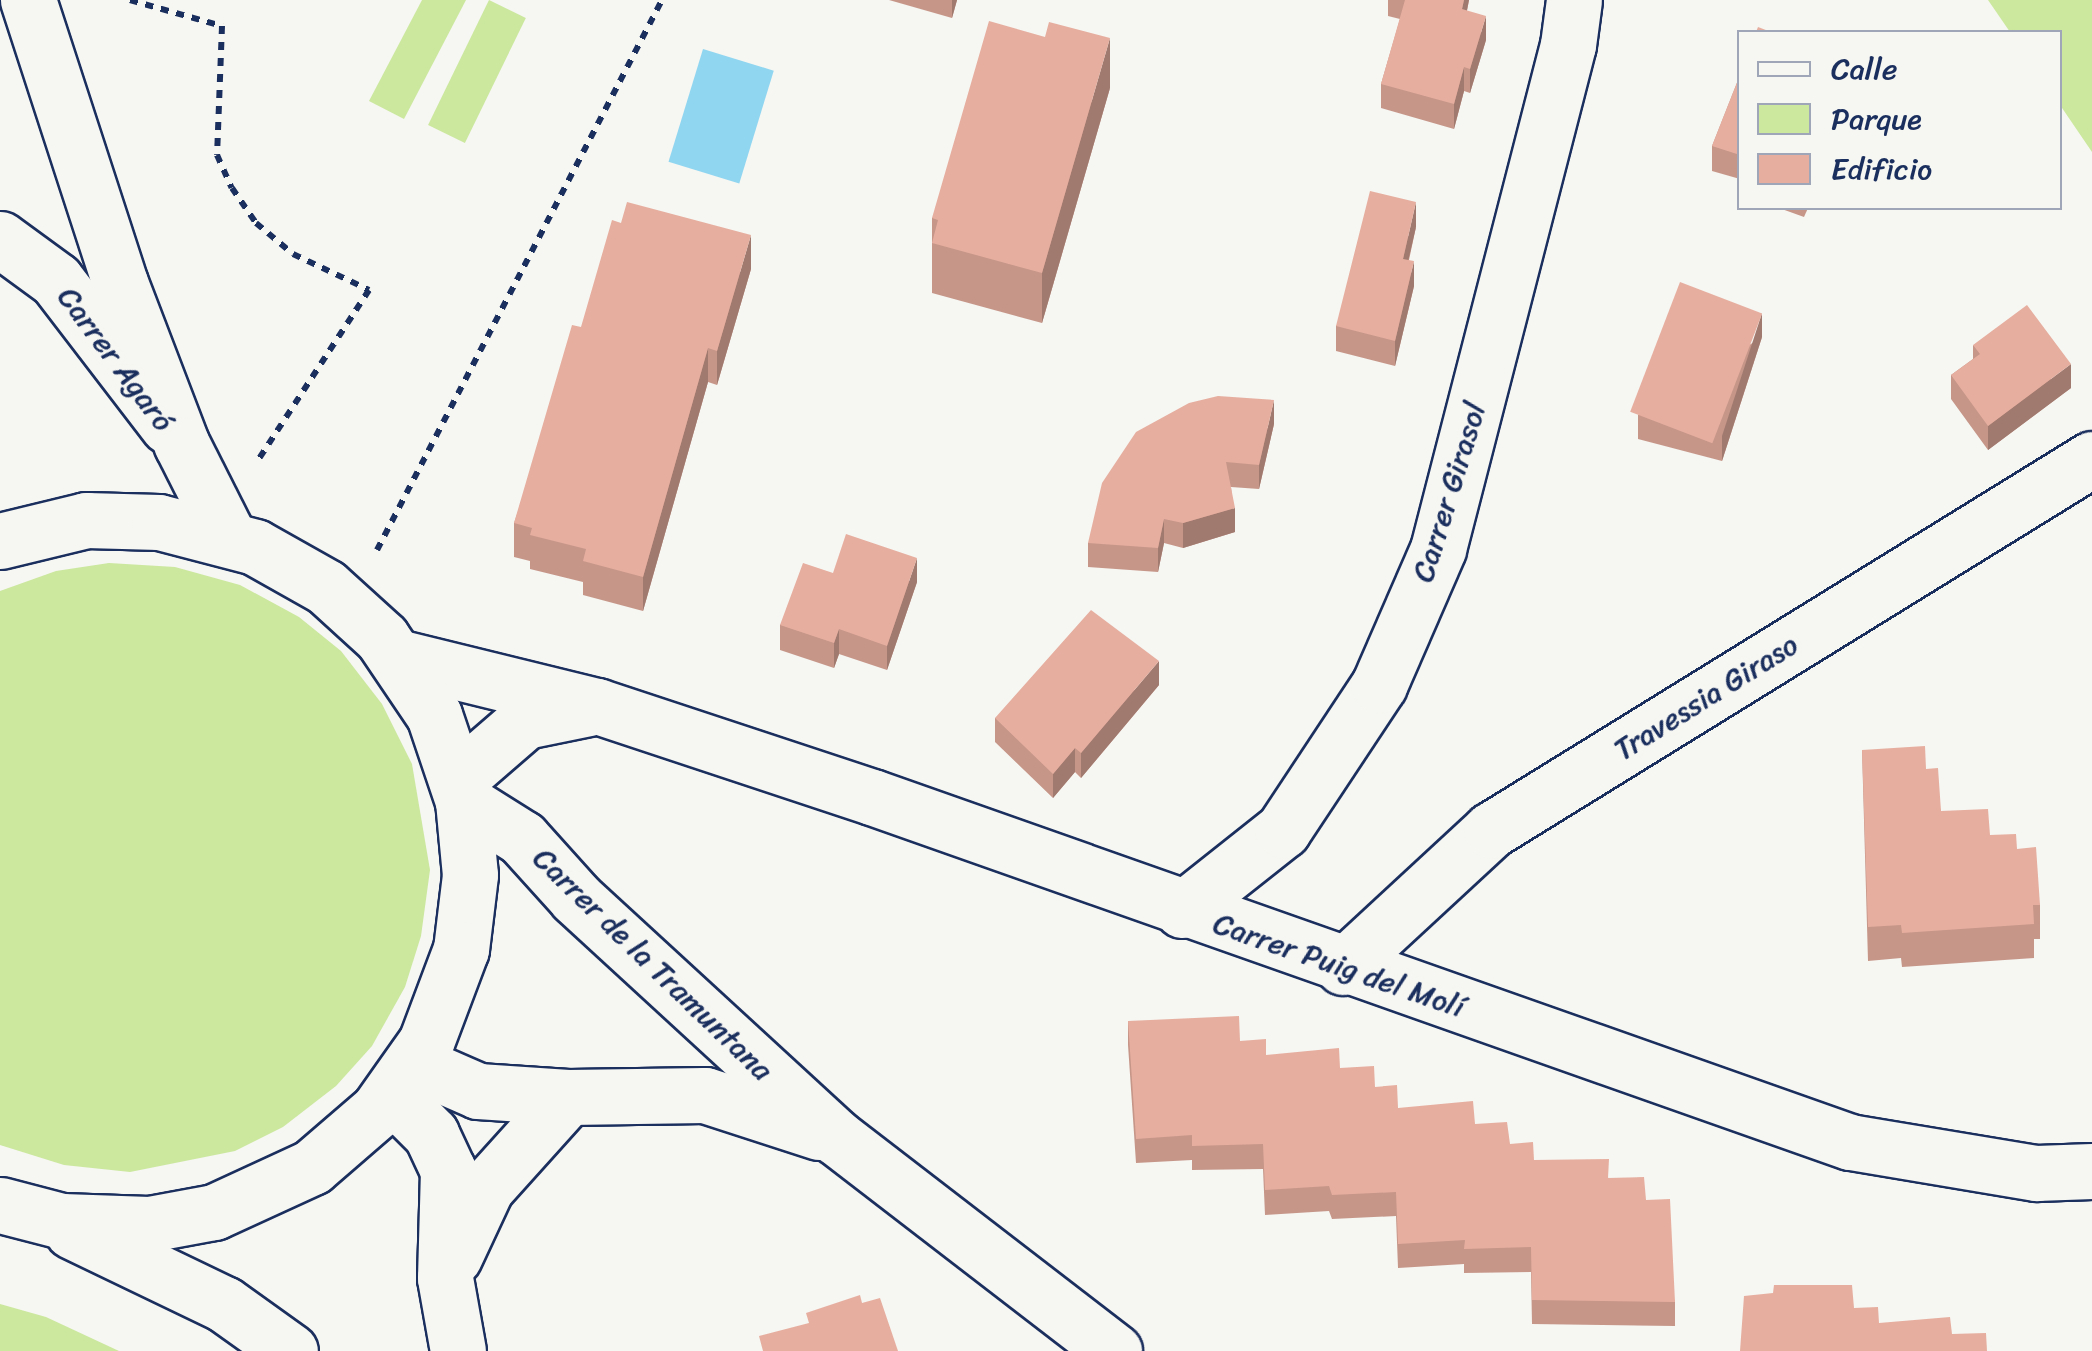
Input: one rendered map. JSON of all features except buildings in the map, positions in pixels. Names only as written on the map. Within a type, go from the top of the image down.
[{"type":"street","points":[[28,0],[53,26],[120,283],[182,445],[225,528]]},
{"type":"street","name":"Carrer Girasol","points":[[1182,910],[1282,830],[1379,685],[1424,583],[1438,549],[1563,65],[1574,0]]},
{"type":"street","name":"Carrer Agaró","points":[[0,239],[56,280],[182,445]]},
{"type":"street","name":"Travessia Giraso","points":[[1343,967],[1491,830],[2092,458]]},
{"type":"street","points":[[0,541],[51,526],[110,519],[159,522],[225,528],[292,565],[348,605],[398,656],[434,715],[461,790],[470,875],[461,949],[438,1020],[403,1078],[312,1166],[214,1212],[128,1225],[21,1211]]},
{"type":"street","points":[[398,656],[597,706]]},
{"type":"street","points":[[461,790],[525,721],[597,706]]},
{"type":"street","name":"Carrer Puig del Molí","points":[[597,706],[872,796],[1343,967],[1850,1142],[2036,1173],[2092,1171]]},
{"type":"street","name":"Carrer de la Tramuntana","points":[[461,790],[522,838],[576,898],[836,1137],[1114,1351]]},
{"type":"street","points":[[403,1078],[448,1170],[444,1278],[458,1351]]},
{"type":"street","name":"Carrer de la Tramuntana","points":[[403,1078],[478,1091],[568,1097],[706,1095],[836,1137]]},
{"type":"street","points":[[444,1278],[486,1188],[568,1097]]},
{"type":"street","points":[[21,1211],[224,1304],[290,1351]]},
{"type":"path","points":[[130,0],[222,26],[216,156],[232,188],[256,223],[293,254],[369,290],[225,528]]},
{"type":"path","points":[[348,605],[662,0]]},
{"type":"green space","points":[[422,0],[466,0],[404,119],[369,101]]},
{"type":"green space","points":[[489,0],[526,18],[465,143],[428,125]]},
{"type":"green space","points":[[1988,0],[2092,0],[2092,152],[2062,108],[2062,30],[2009,30]]},
{"type":"green space","points":[[109,563],[175,567],[240,585],[299,617],[341,651],[382,704],[412,764],[430,870],[421,936],[405,987],[372,1046],[336,1086],[283,1127],[235,1151],[130,1172],[64,1165],[0,1145],[0,591],[56,571]]},
{"type":"green space","points":[[0,1304],[46,1317],[119,1351],[0,1351]]},
{"type":"water","points":[[703,49],[774,71],[739,183],[669,162]]}]
